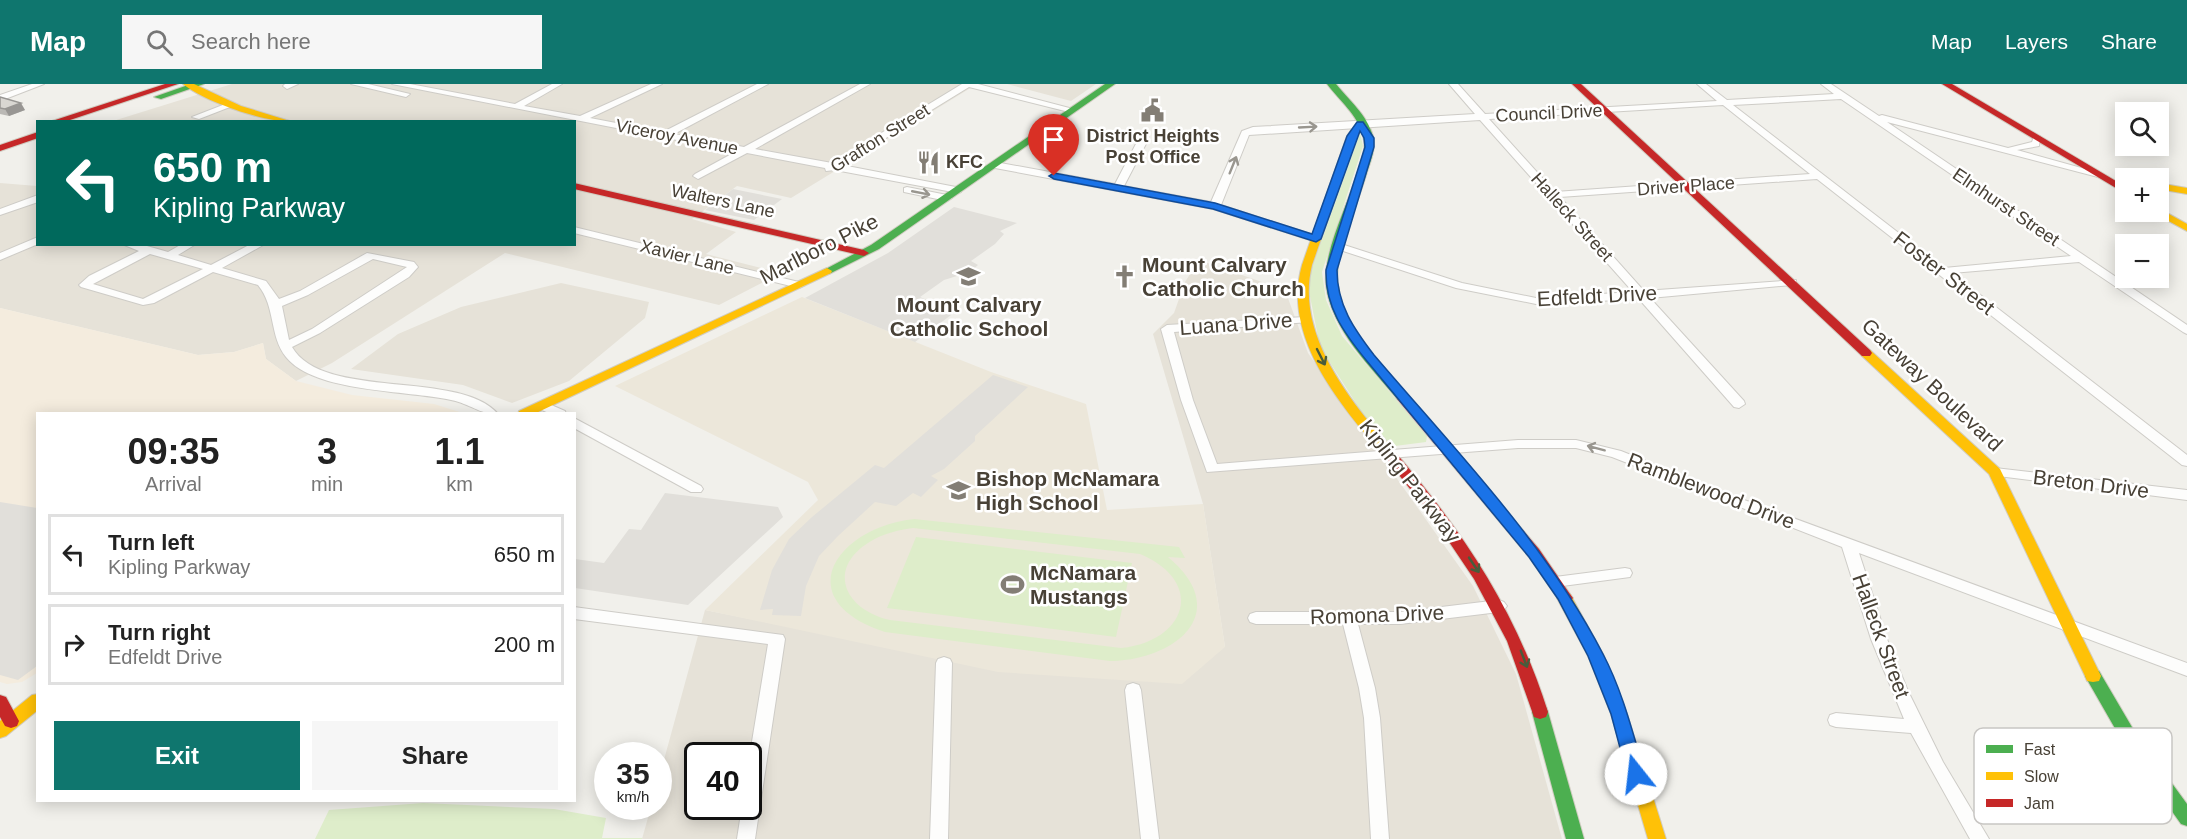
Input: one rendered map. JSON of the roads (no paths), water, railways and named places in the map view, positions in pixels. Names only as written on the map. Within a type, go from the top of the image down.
[{"type":"main road","points":[[77,118],[136,92],[145,84]]},
{"type":"main road","points":[[77,118],[174,84]]},
{"type":"main road","name":"Marlboro Pike","points":[[528,412],[864,253],[1111,84]]},
{"type":"main road","points":[[1331,84],[1369,138],[1370,147],[1331,270],[1331,284],[1342,318],[1370,358],[1534,553],[1555,582],[1589,642],[1616,704],[1657,839]]},
{"type":"main road","name":"Gateway Boulevard","points":[[1576,84],[1689,186],[1995,472],[2067,625],[2109,704],[2125,728]]},
{"type":"main road","points":[[1947,84],[2115,184]]},
{"type":"main road","points":[[77,118],[193,85],[231,105],[277,120]]},
{"type":"main road","name":"Kipling Parkway","points":[[1360,124],[1352,136],[1316,239],[1304,285],[1305,320],[1312,340],[1331,377],[1388,454],[1453,535],[1499,606],[1522,654],[1539,700],[1575,839]]},
{"type":"main road","points":[[0,139],[36,127]]},
{"type":"main road","points":[[0,148],[36,136]]},
{"type":"main road","points":[[2098,174],[2115,178]]},
{"type":"main road","name":"Walters Lane","points":[[576,186],[836,244],[864,253]]},
{"type":"main road","points":[[2169,188],[2187,191]]},
{"type":"main road","points":[[2169,217],[2187,228]]},
{"type":"main road","points":[[0,731],[6,722],[36,700]]},
{"type":"main road","points":[[0,702],[6,722]]},
{"type":"main road","name":"Gateway Boulevard","points":[[2172,797],[2187,818]]},
{"type":"street","points":[[0,98],[40,84]]},
{"type":"street","points":[[355,84],[539,120]]},
{"type":"street","name":"Viceroy Avenue","points":[[396,84],[517,106],[566,120]]},
{"type":"street","points":[[427,98],[455,84]]},
{"type":"street","points":[[505,113],[558,84]]},
{"type":"street","points":[[577,123],[658,84]]},
{"type":"street","points":[[653,141],[764,84]]},
{"type":"street","points":[[698,176],[866,84]]},
{"type":"street","points":[[968,84],[1076,107]]},
{"type":"street","name":"Grafton Street","points":[[822,173],[968,84]]},
{"type":"street","points":[[996,84],[1076,107]]},
{"type":"street","name":"Halleck Street","points":[[1453,84],[1739,404]]},
{"type":"street","name":"Foster Street","points":[[1701,84],[2187,462]]},
{"type":"street","name":"Elmhurst Street","points":[[1825,84],[2187,330]]},
{"type":"street","name":"Council Drive","points":[[1215,206],[1245,134],[1256,130],[1842,96]]},
{"type":"street","points":[[196,117],[231,105]]},
{"type":"street","points":[[1871,115],[2098,174]]},
{"type":"street","name":"Viceroy Avenue","points":[[577,123],[665,135],[832,167],[952,194]]},
{"type":"street","name":"Viceroy Avenue","points":[[577,123],[733,157],[952,194]]},
{"type":"street","points":[[1999,148],[2036,144],[2037,138]]},
{"type":"street","points":[[1118,188],[1143,140]]},
{"type":"street","points":[[995,165],[1215,206],[1316,239]]},
{"type":"street","name":"Driver Place","points":[[1552,195],[1820,176]]},
{"type":"street","points":[[0,212],[36,199]]},
{"type":"street","name":"Xavier Lane","points":[[576,230],[799,285]]},
{"type":"street","points":[[0,257],[36,241]]},
{"type":"street","points":[[134,246],[262,283],[269,289],[278,304],[279,330],[288,353],[301,365],[328,376],[375,386],[458,396],[476,403],[489,412]]},
{"type":"street","points":[[169,256],[187,246]]},
{"type":"street","points":[[149,250],[93,278],[85,285],[143,302],[150,301],[256,246]]},
{"type":"street","name":"Edfeldt Drive","points":[[1338,246],[1460,286],[1508,297],[1544,302],[1792,282]]},
{"type":"street","points":[[278,304],[304,293],[371,255],[410,264],[412,267],[405,275],[316,331],[285,346]]},
{"type":"street","points":[[1942,271],[2082,258]]},
{"type":"street","name":"Luana Drive","points":[[1212,469],[1187,400],[1167,329],[1305,320]]},
{"type":"street","points":[[542,405],[556,412]]},
{"type":"street","points":[[576,423],[696,489]]},
{"type":"street","name":"Ramblewood Drive","points":[[1212,469],[1447,449],[1550,443],[1595,447],[2187,670]]},
{"type":"street","name":"Breton Drive","points":[[1995,472],[2187,495]]},
{"type":"street","name":"Halleck Street","points":[[1848,543],[1879,640],[1897,685],[1941,773],[1980,839]]},
{"type":"street","points":[[1555,582],[1625,573]]},
{"type":"street","name":"Romona Drive","points":[[1256,618],[1400,618],[1499,606]]},
{"type":"street","points":[[576,613],[777,639],[746,839]]},
{"type":"street","points":[[1349,618],[1367,688],[1372,718],[1380,839]]},
{"type":"street","points":[[939,839],[944,663]]},
{"type":"street","points":[[1133,690],[1150,839]]},
{"type":"street","name":"Halleck Street","points":[[1836,720],[1918,727]]},
{"type":"place","name":"District Heights Post Office","points":[[1153,110]]},
{"type":"place","name":"KFC","points":[[928,162]]},
{"type":"place","name":"Mount Calvary Catholic School","points":[[969,277]]},
{"type":"place","name":"Mount Calvary Catholic Church","points":[[1124,277]]},
{"type":"place","name":"Bishop McNamara High School","points":[[958,491]]},
{"type":"place","name":"McNamara Mustangs","points":[[1012,585]]}]
